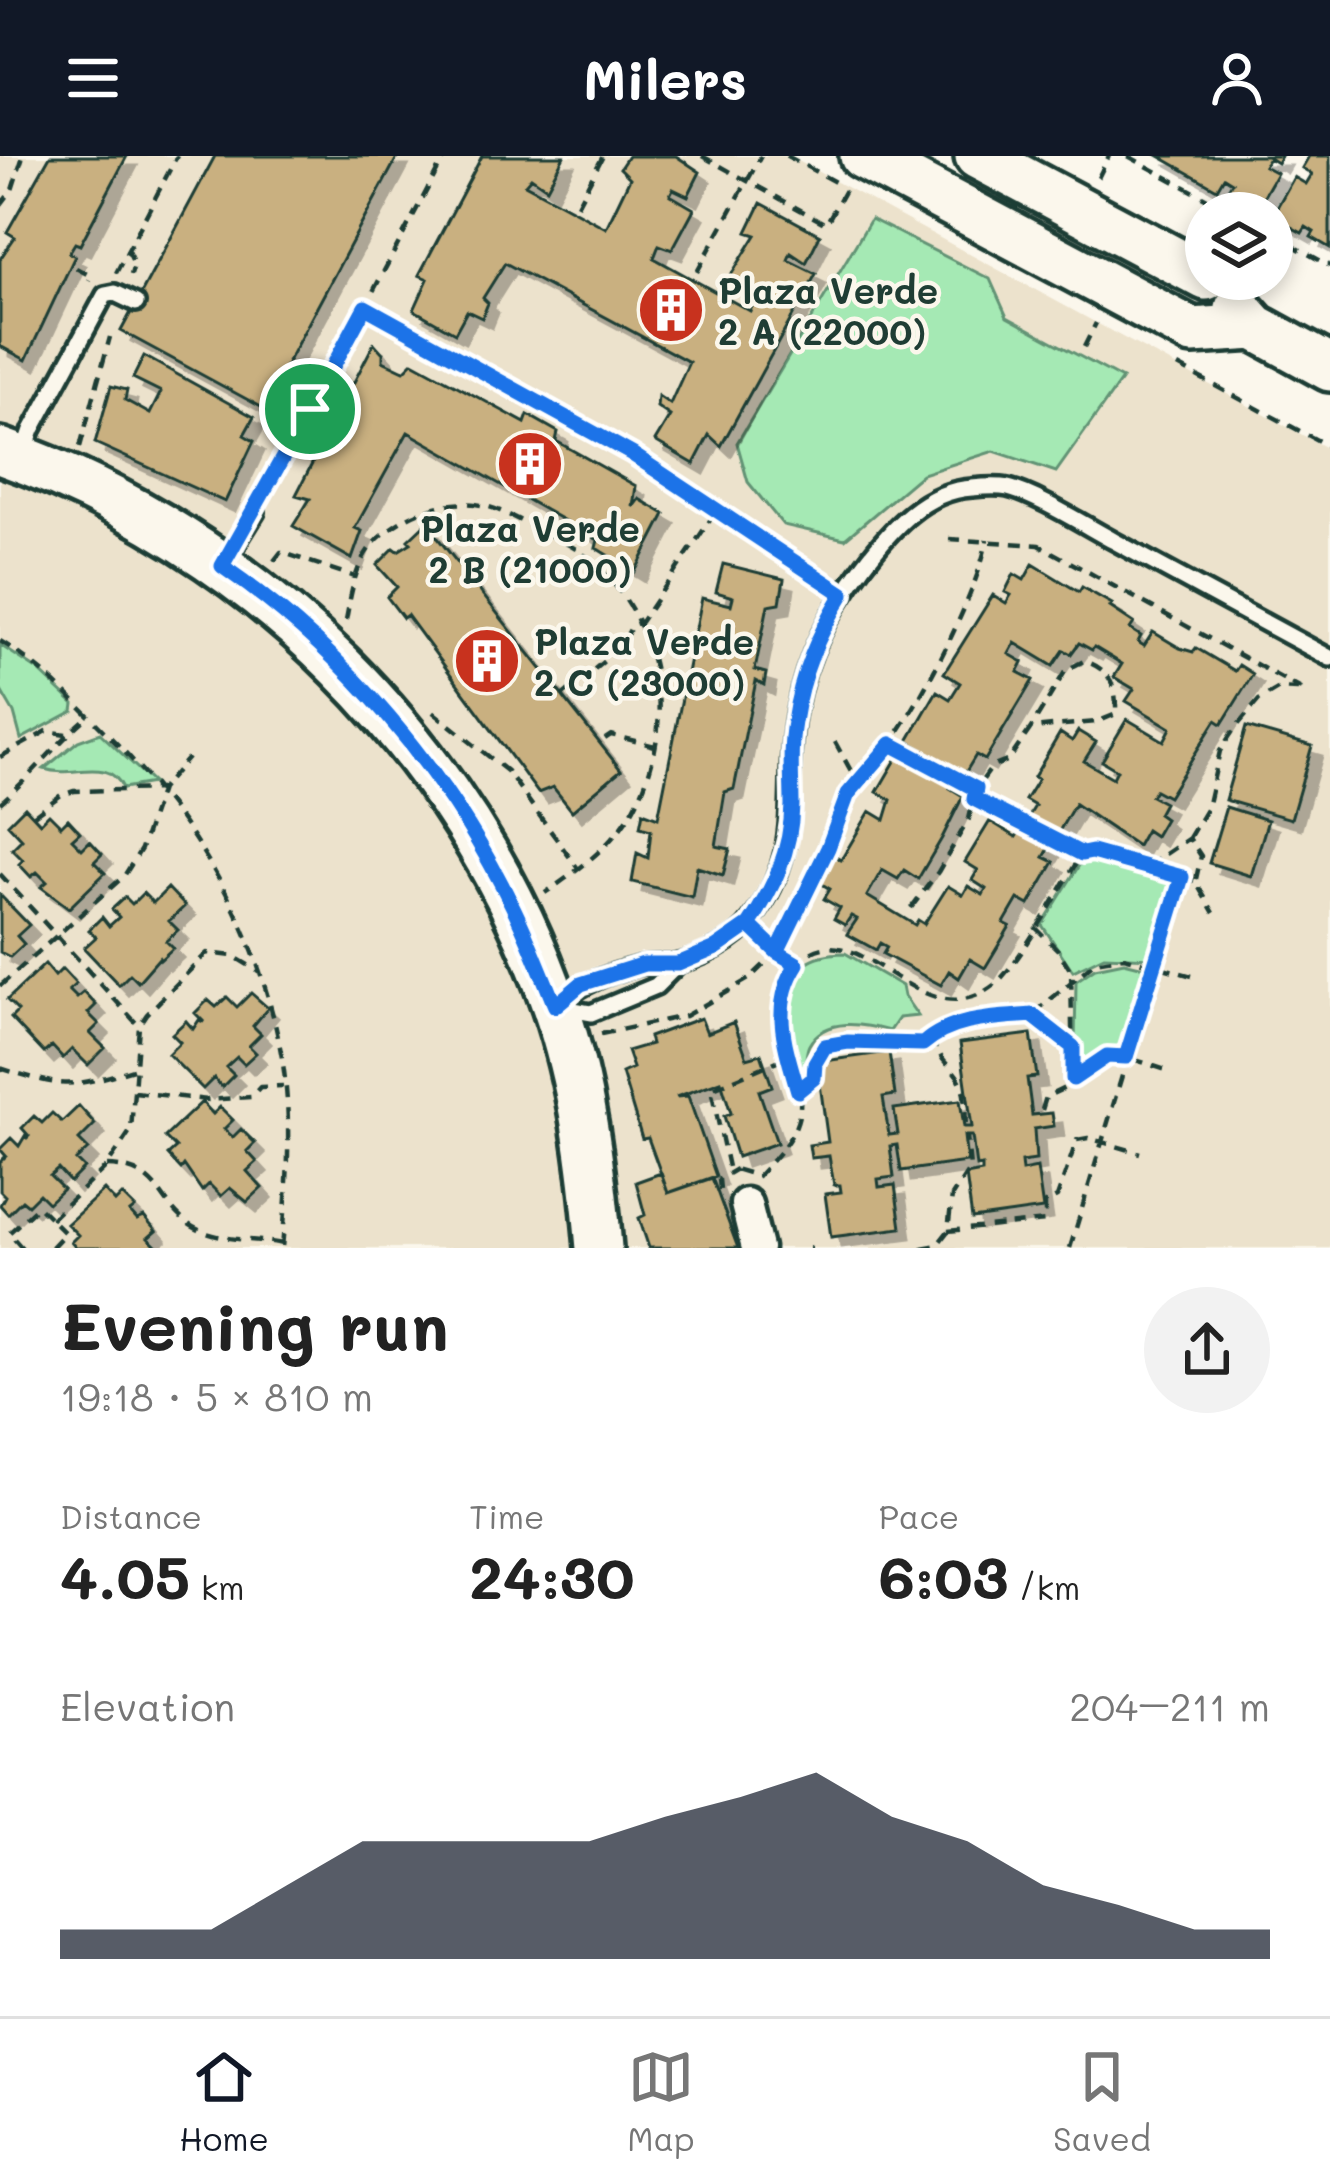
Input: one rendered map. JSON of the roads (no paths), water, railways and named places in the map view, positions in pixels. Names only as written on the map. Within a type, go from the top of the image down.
[{"type":"street","points":[[978,156],[1185,266]]},
{"type":"street","points":[[854,172],[1192,331],[1255,327]]},
{"type":"street","points":[[1229,300],[1255,327],[1330,368]]},
{"type":"street","points":[[11,455],[111,499],[222,566],[339,664],[406,737],[465,821],[512,904],[555,1006],[579,1096],[599,1248]]},
{"type":"street","points":[[752,1190],[757,1248]]},
{"type":"lane","points":[[11,455],[32,430],[105,295],[130,300]]},
{"type":"lane","points":[[555,1006],[591,1013],[656,986],[678,964],[716,948],[749,925],[774,887],[787,852],[793,726],[802,678],[818,635],[843,594],[908,514],[967,488],[1008,488],[1330,658]]},
{"type":"lane","points":[[222,566],[256,512]]},
{"type":"lane","points":[[555,1006],[581,984],[644,964],[678,964]]},
{"type":"place","name":"Plaza Verde 2 A (22000)","points":[[671,310]]},
{"type":"place","name":"Plaza Verde 2 B (21000)","points":[[530,464]]},
{"type":"place","name":"Plaza Verde 2 C (23000)","points":[[487,661]]}]
